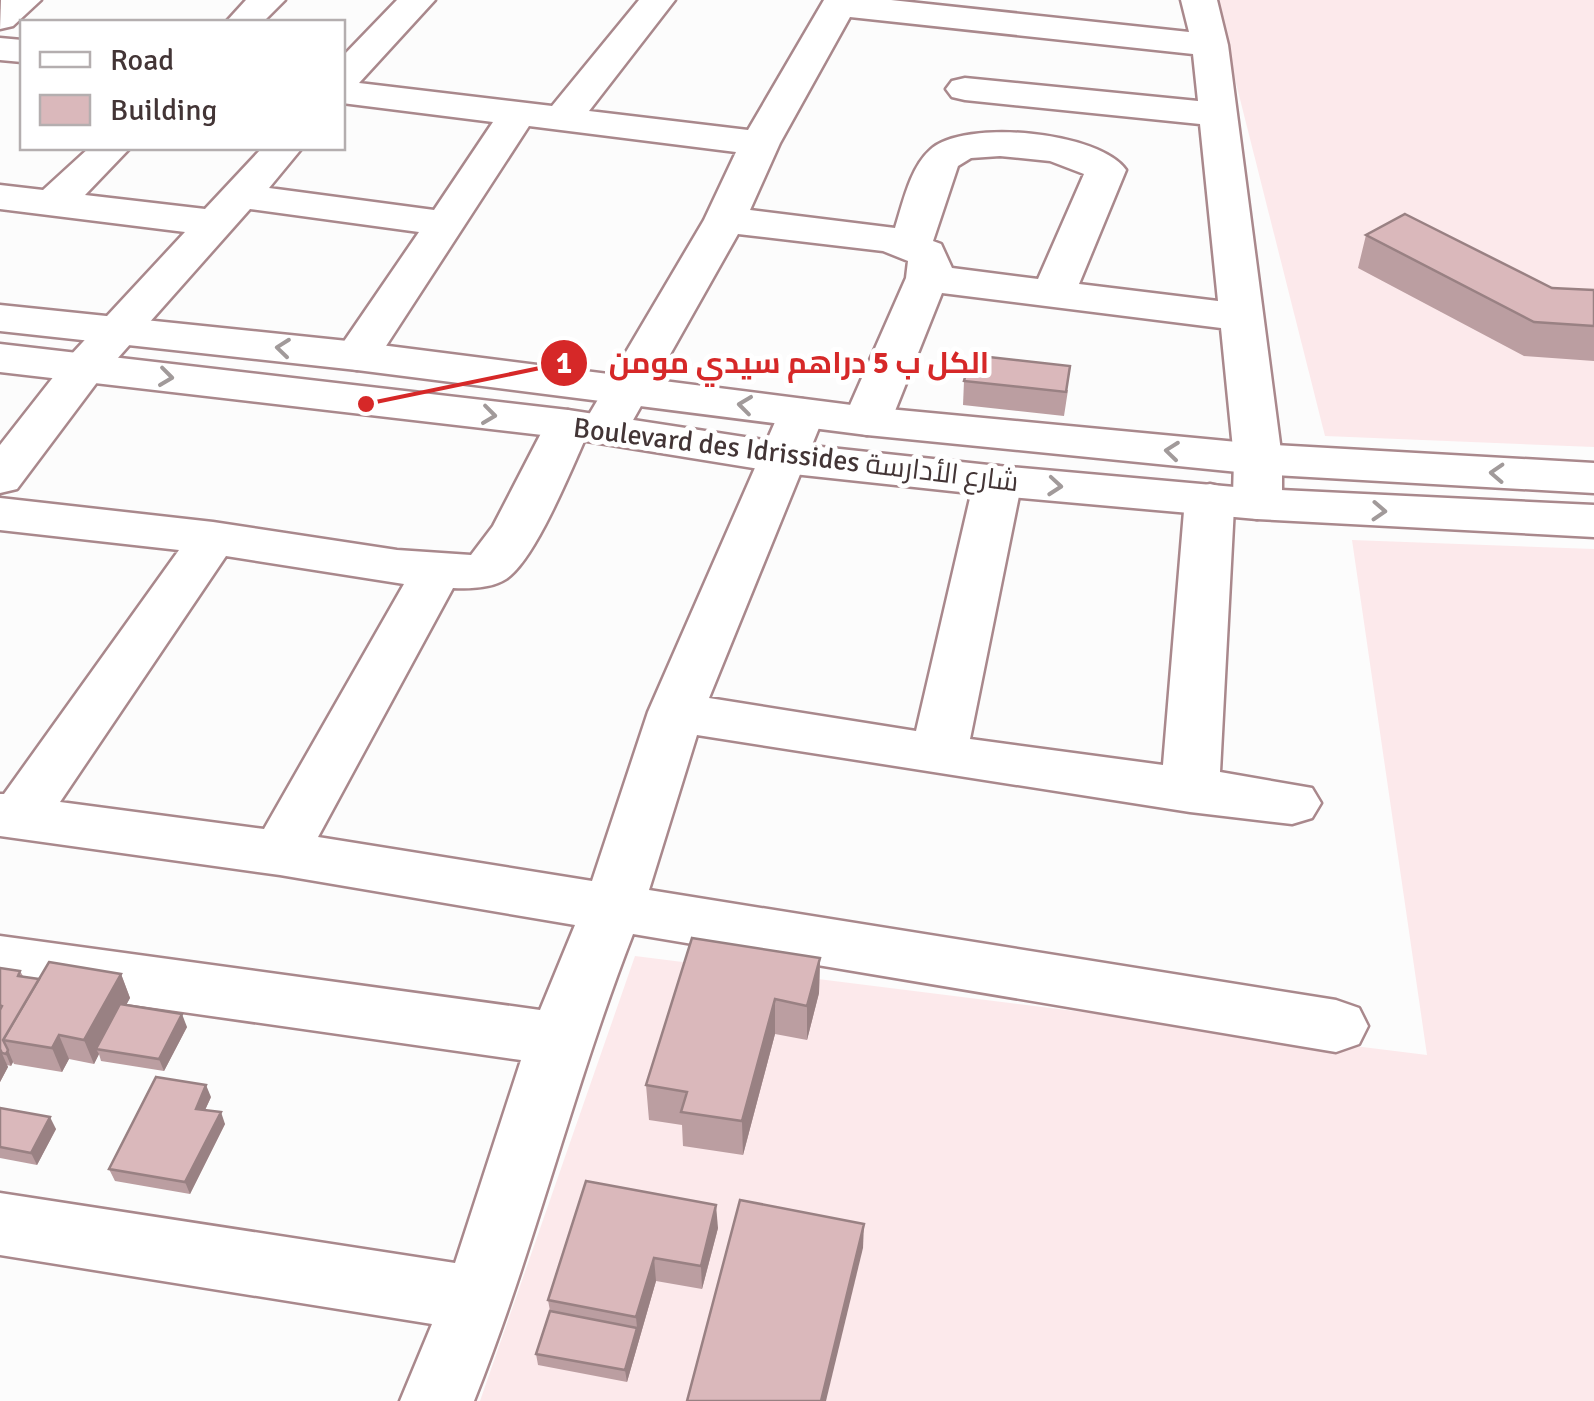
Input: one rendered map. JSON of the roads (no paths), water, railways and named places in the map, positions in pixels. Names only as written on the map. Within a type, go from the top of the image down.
[{"type":"street","points":[[0,18],[23,0]]},
{"type":"street","points":[[245,20],[267,0]]},
{"type":"street","points":[[345,76],[417,0]]},
{"type":"street","points":[[562,119],[658,0]]},
{"type":"street","points":[[1190,790],[1242,488],[1240,317],[1210,46],[1200,0]]},
{"type":"street","points":[[0,514],[212,538],[437,571],[484,570],[497,562],[600,414],[725,220],[760,143],[840,2],[1088,16],[1210,46]]},
{"type":"street","points":[[965,89],[1215,114]]},
{"type":"street","points":[[345,92],[760,143]]},
{"type":"street","points":[[356,356],[518,114]]},
{"type":"street","points":[[866,422],[919,262],[942,160],[964,146],[992,142],[1093,158],[1106,170],[1053,294]]},
{"type":"street","points":[[52,203],[110,150]]},
{"type":"street","points":[[0,478],[85,367],[281,150]]},
{"type":"street","points":[[0,197],[442,223]]},
{"type":"street","points":[[725,220],[891,240],[919,262],[1053,294],[1240,317]]},
{"type":"street","name":"Boulevard des Idrissides شارع الأدارسة","points":[[0,318],[356,356],[600,414]]},
{"type":"street","name":"Boulevard des Idrissides شارع الأدارسة","points":[[0,358],[793,435],[998,481],[1242,488],[1594,478]]},
{"type":"street","name":"Boulevard des Idrissides شارع الأدارسة","points":[[793,435],[866,422],[1242,488],[1594,521]]},
{"type":"street","points":[[436,1401],[479,1298],[560,1039],[614,905],[676,712],[793,435]]},
{"type":"street","points":[[940,755],[998,481]]},
{"type":"street","points":[[212,538],[9,816],[280,852],[1336,1026]]},
{"type":"street","points":[[280,852],[437,571]]},
{"type":"street","points":[[676,712],[940,755],[1292,803]]},
{"type":"street","points":[[0,961],[560,1039]]},
{"type":"street","points":[[0,1224],[479,1298]]},
{"type":"place","name":"الكل ب 5 دراهم سيدي مومن","points":[[366,404]]}]
